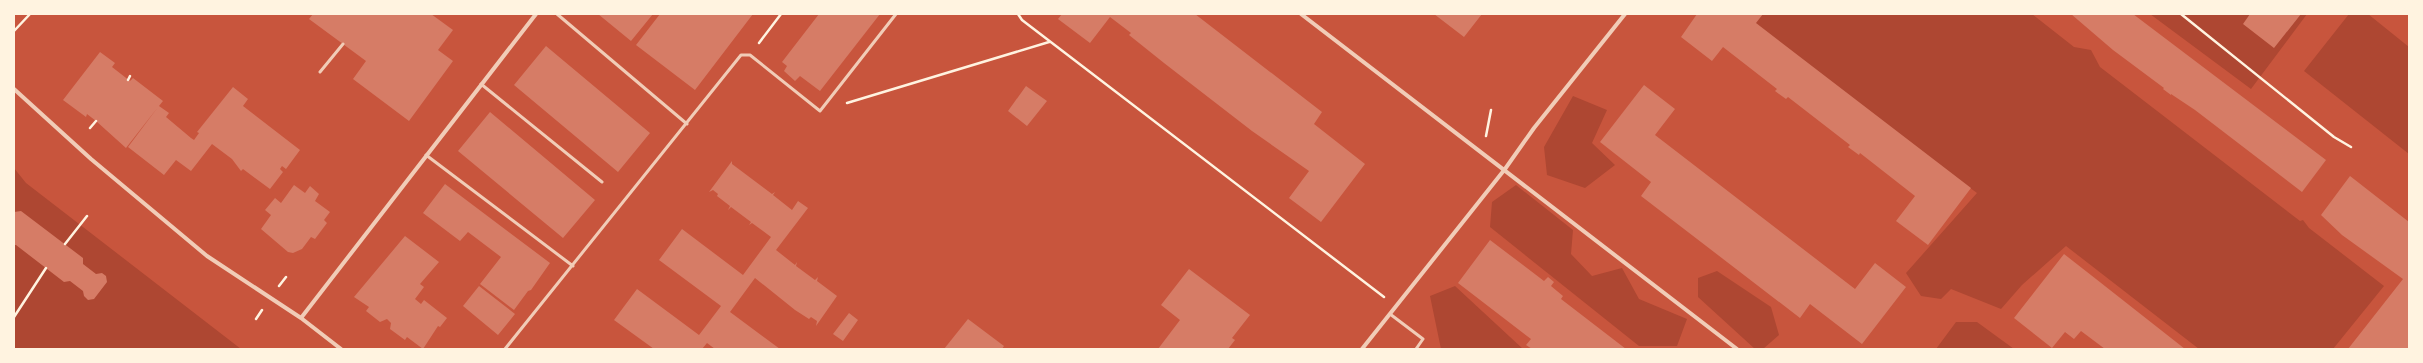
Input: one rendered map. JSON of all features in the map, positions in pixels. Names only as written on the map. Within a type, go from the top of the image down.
[{"type":"street","points":[[301,318],[536,14]]},
{"type":"street","points":[[1301,14],[1737,349]]},
{"type":"street","points":[[1362,349],[1506,170],[1534,128],[1624,16],[1618,14]]},
{"type":"street","points":[[14,89],[91,159],[207,256],[301,318],[341,349]]},
{"type":"lane","points":[[557,14],[687,124]]},
{"type":"lane","points":[[506,349],[741,55],[750,55],[820,111],[896,14]]},
{"type":"lane","points":[[320,72],[343,44]]},
{"type":"lane","points":[[481,84],[602,182]]},
{"type":"lane","points":[[426,155],[572,266]]},
{"type":"lane","points":[[1390,314],[1423,339],[1416,349]]},
{"type":"path","points":[[14,31],[30,14]]},
{"type":"path","points":[[750,55],[781,14]]},
{"type":"path","points":[[1018,14],[1022,20],[1050,42],[1396,306]]},
{"type":"path","points":[[2181,14],[2334,137],[2351,147]]},
{"type":"path","points":[[820,111],[1050,42]]},
{"type":"path","points":[[128,80],[130,76]]},
{"type":"path","points":[[90,128],[96,121]]},
{"type":"path","points":[[65,244],[87,216]]},
{"type":"path","points":[[14,317],[46,268]]},
{"type":"path","points":[[279,286],[286,277]]},
{"type":"path","points":[[256,319],[264,308]]},
{"type":"shaded area","points":[[1732,14],[2032,14],[2074,47],[2091,50],[2100,67],[2300,221],[2303,220],[2309,228],[2384,286],[2333,349],[2199,349],[2066,246],[2022,285],[2001,309],[1951,289],[1941,299],[1921,296],[1906,273],[1977,193]]},
{"type":"shaded area","points":[[2150,14],[2307,14],[2251,89]]},
{"type":"shaded area","points":[[2349,14],[2368,14],[2409,47],[2409,154],[2304,71]]},
{"type":"shaded area","points":[[1573,96],[1607,110],[1592,143],[1615,165],[1585,188],[1547,175],[1544,147]]},
{"type":"shaded area","points":[[14,168],[26,183],[241,349],[14,349]]},
{"type":"shaded area","points":[[1516,185],[1573,230],[1571,254],[1592,276],[1622,268],[1639,299],[1687,319],[1677,346],[1639,346],[1490,227],[1492,202]]},
{"type":"shaded area","points":[[1717,271],[1771,307],[1779,335],[1763,349],[1755,349],[1698,297],[1698,278]]},
{"type":"shaded area","points":[[1455,286],[1523,349],[1441,349],[1430,296]]},
{"type":"shaded area","points":[[1956,322],[1977,322],[2014,349],[1936,349]]},
{"type":"building","points":[[313,14],[431,14],[453,30],[438,50],[453,61],[409,121],[353,79],[366,61],[309,19]]},
{"type":"building","points":[[598,14],[653,14],[631,41]]},
{"type":"building","points":[[660,14],[753,14],[695,90],[636,45]]},
{"type":"building","points":[[819,14],[880,14],[820,91],[800,76],[795,81],[784,71],[787,66],[782,62]]},
{"type":"building","points":[[1062,14],[1195,14],[1322,112],[1314,124],[1365,164],[1321,222],[1289,198],[1309,171],[1252,131],[1164,63],[1129,35],[1131,33],[1110,17],[1090,43],[1058,19]]},
{"type":"building","points":[[1434,14],[1482,14],[1464,37]]},
{"type":"building","points":[[1697,14],[1763,14],[1756,23],[1971,188],[1928,245],[1896,221],[1915,196],[1860,153],[1859,155],[1848,147],[1850,145],[1788,97],[1786,99],[1775,91],[1777,89],[1723,47],[1712,61],[1681,37]]},
{"type":"building","points":[[2071,14],[2133,14],[2326,160],[2302,192],[2195,110],[2163,89],[2164,88],[2113,50]]},
{"type":"building","points":[[2250,14],[2301,14],[2274,48],[2243,24]]},
{"type":"building","points":[[546,46],[650,133],[618,172],[514,85]]},
{"type":"building","points":[[100,52],[115,63],[112,67],[130,81],[133,78],[163,101],[159,106],[169,113],[166,117],[194,140],[199,133],[197,132],[233,87],[248,99],[243,106],[300,150],[286,169],[282,166],[280,169],[283,172],[270,189],[243,169],[241,171],[232,159],[212,144],[191,171],[176,160],[164,175],[128,147],[158,107],[126,148],[87,114],[86,117],[63,100]]},
{"type":"building","points":[[1644,85],[1675,109],[1655,135],[1855,289],[1875,263],[1906,287],[1862,344],[1810,304],[1800,318],[1641,196],[1651,182],[1600,142]]},
{"type":"building","points":[[1026,86],[1047,101],[1027,126],[1008,111]]},
{"type":"building","points":[[490,112],[595,200],[563,238],[458,151]]},
{"type":"building","points":[[732,161],[732,164],[772,194],[775,192],[773,195],[792,210],[798,201],[808,208],[776,250],[795,265],[797,262],[796,266],[815,280],[818,277],[817,281],[837,296],[816,326],[817,321],[811,317],[809,319],[795,310],[755,278],[730,312],[780,349],[715,349],[707,343],[702,349],[654,349],[614,320],[637,289],[699,335],[721,306],[659,260],[682,229],[743,275],[771,237],[752,223],[749,225],[751,222],[731,207],[728,210],[730,206],[717,196],[718,194],[713,190],[709,192]]},
{"type":"building","points":[[2350,176],[2409,222],[2409,349],[2348,349],[2403,279],[2342,235],[2321,215]]},
{"type":"building","points":[[445,184],[550,263],[531,290],[528,291],[514,310],[480,284],[501,257],[468,232],[460,241],[423,213]]},
{"type":"building","points":[[294,185],[305,193],[310,186],[319,194],[315,201],[330,212],[324,220],[327,223],[315,239],[311,237],[302,249],[293,253],[288,252],[261,229],[271,215],[265,210],[275,198],[281,203]]},
{"type":"building","points":[[21,211],[83,258],[83,264],[96,274],[102,273],[106,276],[107,282],[94,299],[88,300],[84,296],[83,291],[70,281],[64,282],[14,245],[14,212]]},
{"type":"building","points":[[405,236],[439,262],[420,284],[424,287],[415,299],[421,304],[424,300],[447,318],[440,327],[438,326],[423,349],[407,337],[405,340],[390,329],[391,323],[387,319],[380,322],[366,311],[369,307],[354,297]]},
{"type":"building","points":[[1490,240],[1544,281],[1548,277],[1554,282],[1551,286],[1563,296],[1561,299],[1626,349],[1532,349],[1526,345],[1531,339],[1458,283]]},
{"type":"building","points":[[2064,254],[2185,349],[2105,349],[2081,331],[2074,339],[2065,332],[2052,348],[2014,318]]},
{"type":"building","points":[[1189,269],[1250,315],[1232,338],[1235,340],[1228,349],[1158,349],[1180,320],[1161,305]]},
{"type":"building","points":[[479,286],[515,314],[498,335],[463,306]]},
{"type":"building","points":[[849,313],[858,320],[843,341],[833,334]]},
{"type":"building","points":[[968,319],[1004,346],[1002,349],[944,349]]}]
